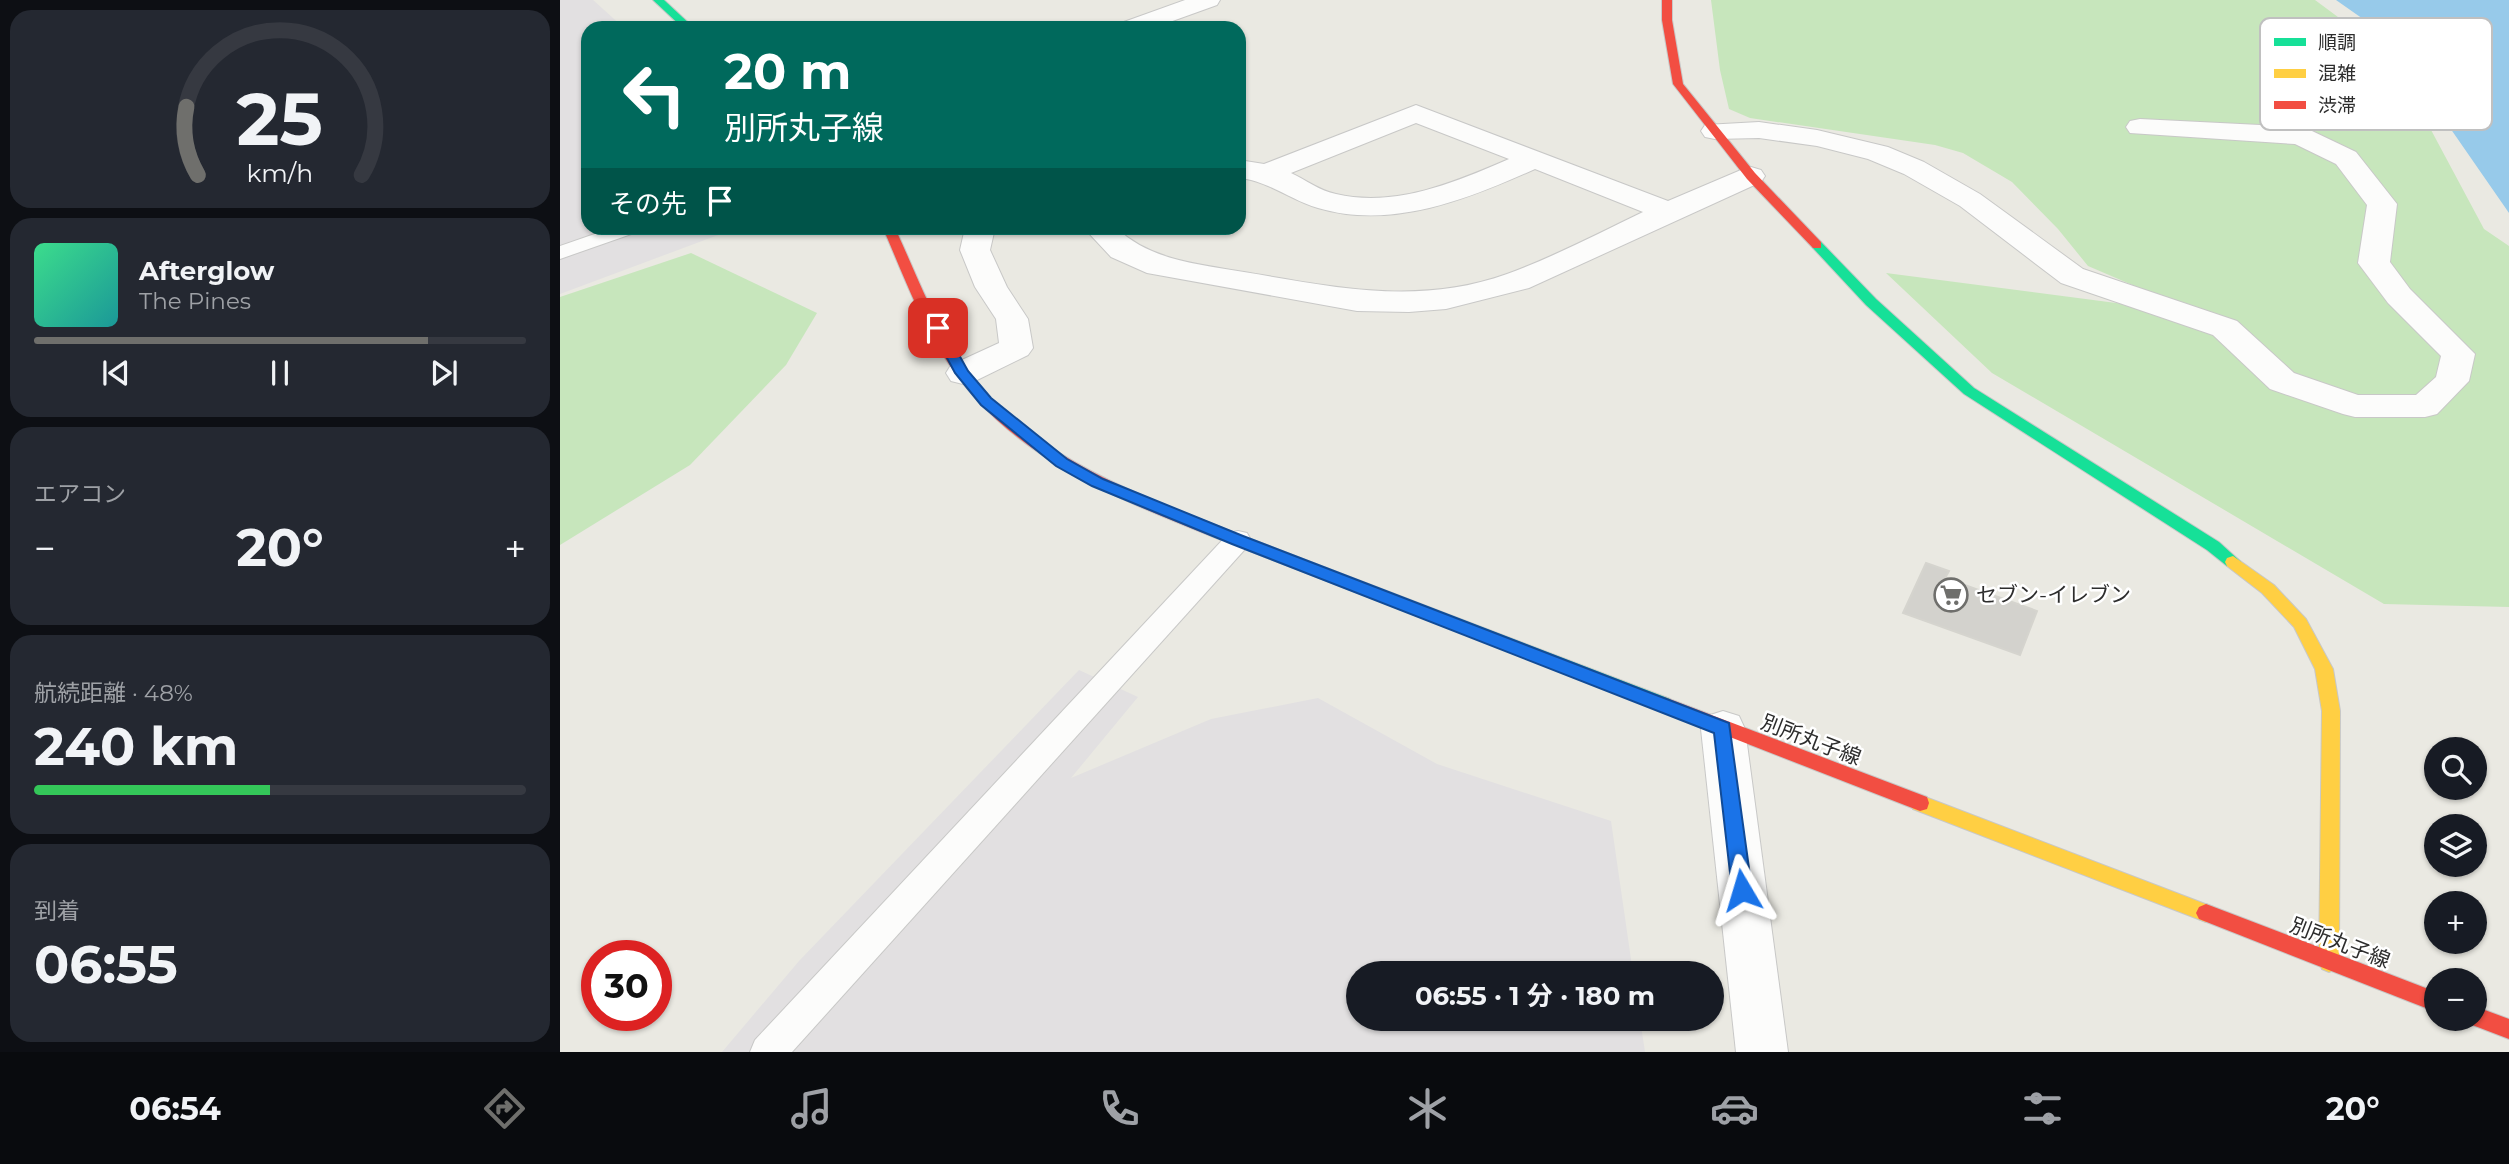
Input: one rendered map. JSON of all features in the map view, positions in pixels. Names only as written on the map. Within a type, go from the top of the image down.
[{"type":"main road","points":[[658,0],[681,21]]},
{"type":"main road","points":[[1667,0],[1667,20],[1678,85],[1751,176],[1871,302],[1969,391],[2213,546],[2268,589],[2300,623],[2324,669],[2331,711],[2329,962]]},
{"type":"main road","name":"別所丸子線","points":[[891,235],[962,373],[986,402],[1061,463],[1136,500],[1723,729],[2424,998]]},
{"type":"main road","points":[[2487,1021],[2509,1029]]},
{"type":"street","points":[[1150,21],[1209,0]]},
{"type":"street","points":[[1252,171],[1416,113],[1669,212]]},
{"type":"street","points":[[1715,131],[1759,130],[1817,138],[1878,153],[1914,168],[1970,200],[2072,276],[2225,328],[2282,381],[2355,406],[2425,406],[2452,381],[2458,354],[2399,296],[2374,263],[2382,204],[2346,158],[2302,138],[2280,134],[2140,127]]},
{"type":"street","points":[[1252,171],[1326,201],[1353,206],[1381,206],[1411,203],[1441,195],[1481,182],[1534,159]]},
{"type":"street","points":[[1106,235],[1122,250],[1158,265],[1357,301],[1409,302],[1446,299],[1518,281],[1751,176]]},
{"type":"street","points":[[962,373],[1016,348],[1012,319],[992,287],[975,250],[978,235]]},
{"type":"street","points":[[1723,729],[1762,1052]]},
{"type":"lane","points":[[560,253],[610,235]]},
{"type":"lane","points":[[768,1052],[1238,540]]},
{"type":"shaded area","points":[[560,0],[593,0],[616,21],[581,21],[581,235],[718,235],[560,294]]},
{"type":"shaded area","points":[[1079,670],[1138,697],[1071,778],[1211,719],[1318,698],[1437,764],[1611,821],[1631,961],[1346,961],[1346,1031],[1642,1031],[1645,1052],[722,1052],[799,961]]},
{"type":"green space","points":[[1711,0],[2315,0],[2339,18],[2260,18],[2260,130],[2431,130],[2484,229],[2509,246],[2509,607],[2384,604],[1992,373],[1886,273],[2200,314],[2088,266],[2058,229],[2012,182],[1963,153],[1935,145],[1750,118],[1729,109],[1720,70]]},
{"type":"green space","points":[[691,253],[817,313],[786,365],[690,465],[560,545],[560,297]]},
{"type":"water","points":[[2336,0],[2509,0],[2509,213],[2451,130],[2492,130],[2492,18],[2362,18]]},
{"type":"building","name":"セブン-イレブン","points":[[1926,563],[1949,571],[1945,578],[2037,611],[2020,655],[1903,613]]},
{"type":"traffic: fast","points":[[658,0],[681,21]]},
{"type":"traffic: fast","points":[[1817,245],[1871,302],[1969,391],[2213,546],[2233,562]]},
{"type":"traffic: fast","points":[[1217,532],[1664,704]]},
{"type":"traffic: slow","points":[[2233,562],[2268,589],[2300,623],[2324,669],[2331,711],[2329,962]]},
{"type":"traffic: slow","points":[[1920,803],[2206,913]]},
{"type":"traffic: jam","points":[[1667,0],[1667,20],[1678,84],[1751,176],[1817,245]]},
{"type":"traffic: jam","points":[[892,235],[922,303],[951,358],[988,404],[1046,452],[1078,471],[1147,504],[1217,532]]},
{"type":"traffic: jam","points":[[1664,704],[1920,803]]},
{"type":"traffic: jam","points":[[2206,913],[2424,997]]},
{"type":"traffic: jam","points":[[2487,1021],[2509,1029]]},
{"type":"place","name":"セブン-イレブン","points":[[1951,595]]},
{"type":"route","points":[[938,328],[962,373],[986,402],[1061,463],[1098,483],[1723,729],[1742,890]]}]
